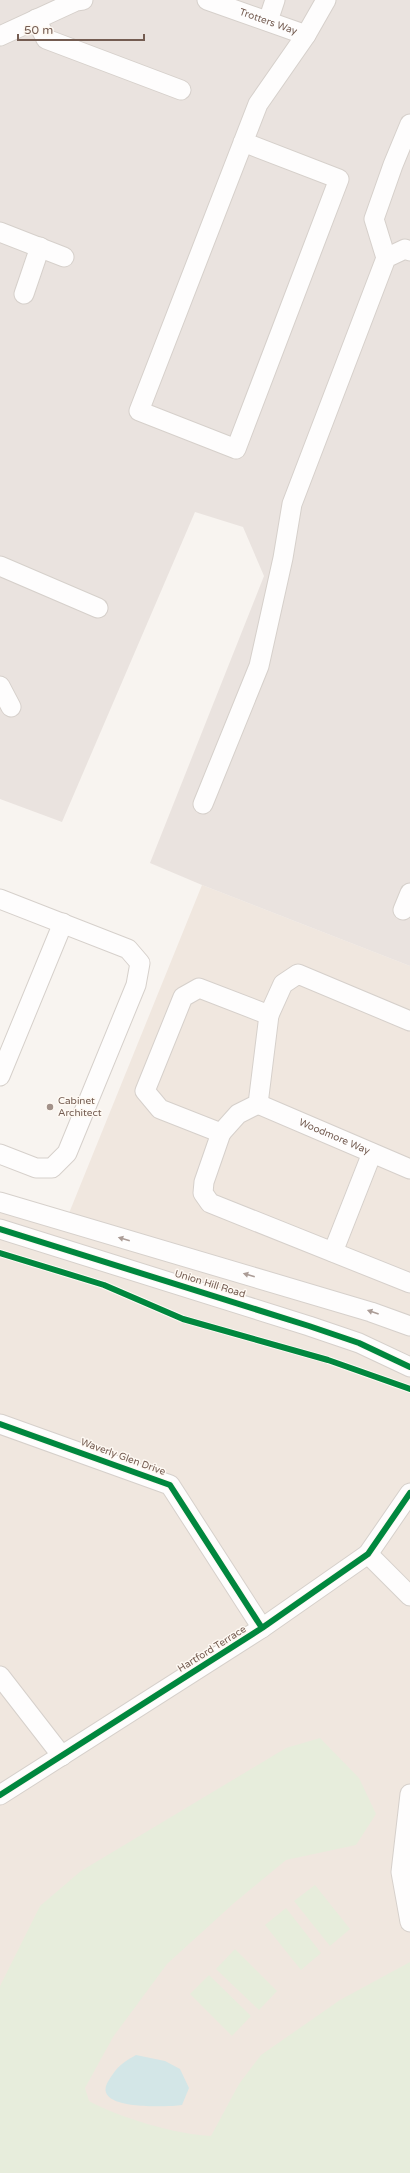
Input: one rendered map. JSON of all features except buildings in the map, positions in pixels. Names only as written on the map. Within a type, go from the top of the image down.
[{"type":"street","points":[[0,36],[76,1],[83,0]]},
{"type":"street","name":"Trotters Way","points":[[207,0],[306,35]]},
{"type":"street","points":[[268,21],[275,0]]},
{"type":"street","points":[[243,142],[339,178],[236,449],[139,411],[243,142],[258,104],[306,35],[326,0]]},
{"type":"street","points":[[36,19],[46,39],[180,90]]},
{"type":"street","points":[[203,804],[259,666],[292,504],[386,258],[374,219],[393,165],[410,124]]},
{"type":"street","points":[[0,232],[64,256]]},
{"type":"street","points":[[24,294],[40,248]]},
{"type":"street","points":[[386,258],[405,249],[410,250]]},
{"type":"street","points":[[0,566],[98,608]]},
{"type":"street","points":[[0,686],[11,707]]},
{"type":"street","points":[[403,910],[410,892]]},
{"type":"street","points":[[0,899],[128,949],[140,963],[136,985],[67,1152],[52,1168],[36,1168],[0,1154]]},
{"type":"street","points":[[0,1076],[63,923]]},
{"type":"street","points":[[410,1021],[298,974],[282,984],[269,1015],[258,1104],[238,1114],[221,1133],[204,1182],[204,1193],[210,1203],[410,1283]]},
{"type":"street","points":[[221,1133],[160,1109],[145,1091],[183,997],[199,988],[269,1015]]},
{"type":"street","name":"Woodmore Way","points":[[258,1104],[410,1169]]},
{"type":"street","points":[[333,1252],[372,1153]]},
{"type":"street","name":"Union Hill Road","points":[[0,1202],[371,1312],[410,1326]]},
{"type":"street","name":"Union Hill Road","points":[[0,1229],[309,1326],[359,1343],[410,1367]]},
{"type":"street","name":"Waverly Glen Drive","points":[[0,1424],[170,1485],[262,1628]]},
{"type":"street","name":"Hartford Terrace","points":[[0,1795],[262,1628],[368,1554],[410,1493]]},
{"type":"street","points":[[368,1554],[410,1596]]},
{"type":"street","points":[[0,1676],[62,1756]]},
{"type":"street","points":[[410,1794],[401,1872],[410,1922]]},
{"type":"shaded area","points":[[0,0],[410,0],[410,966],[202,885],[150,863],[264,576],[243,527],[195,512],[62,822],[0,799]]},
{"type":"shaded area","points":[[202,885],[410,966],[410,2173],[0,2173],[0,1201],[65,1223]]},
{"type":"shaded area","points":[[136,2055],[165,2061],[180,2069],[189,2088],[182,2105],[132,2105],[119,2102],[110,2097],[106,2090],[109,2080],[121,2065]]},
{"type":"green space","points":[[320,1738],[359,1778],[376,1814],[356,1845],[286,1860],[234,1903],[167,1964],[113,2037],[85,2088],[89,2101],[115,2113],[165,2129],[211,2136],[239,2084],[261,2055],[340,2000],[410,1962],[410,2173],[0,2173],[0,1986],[40,1906],[81,1871],[286,1748]]},
{"type":"green space","points":[[315,1885],[350,1929],[330,1946],[294,1901]]},
{"type":"green space","points":[[286,1908],[321,1953],[301,1970],[265,1925]]},
{"type":"green space","points":[[235,1949],[277,1991],[259,2010],[216,1969]]},
{"type":"green space","points":[[209,1975],[251,2016],[232,2036],[190,1994]]},
{"type":"cycle path","points":[[0,1229],[309,1326],[359,1343],[410,1367]]},
{"type":"cycle path","points":[[0,1253],[104,1285],[183,1319],[328,1360],[410,1389]]},
{"type":"cycle path","points":[[0,1424],[170,1485],[262,1628]]},
{"type":"cycle path","points":[[0,1795],[262,1628],[368,1554],[410,1493]]},
{"type":"place","name":"Cabinet Architect","points":[[50,1107]]}]
